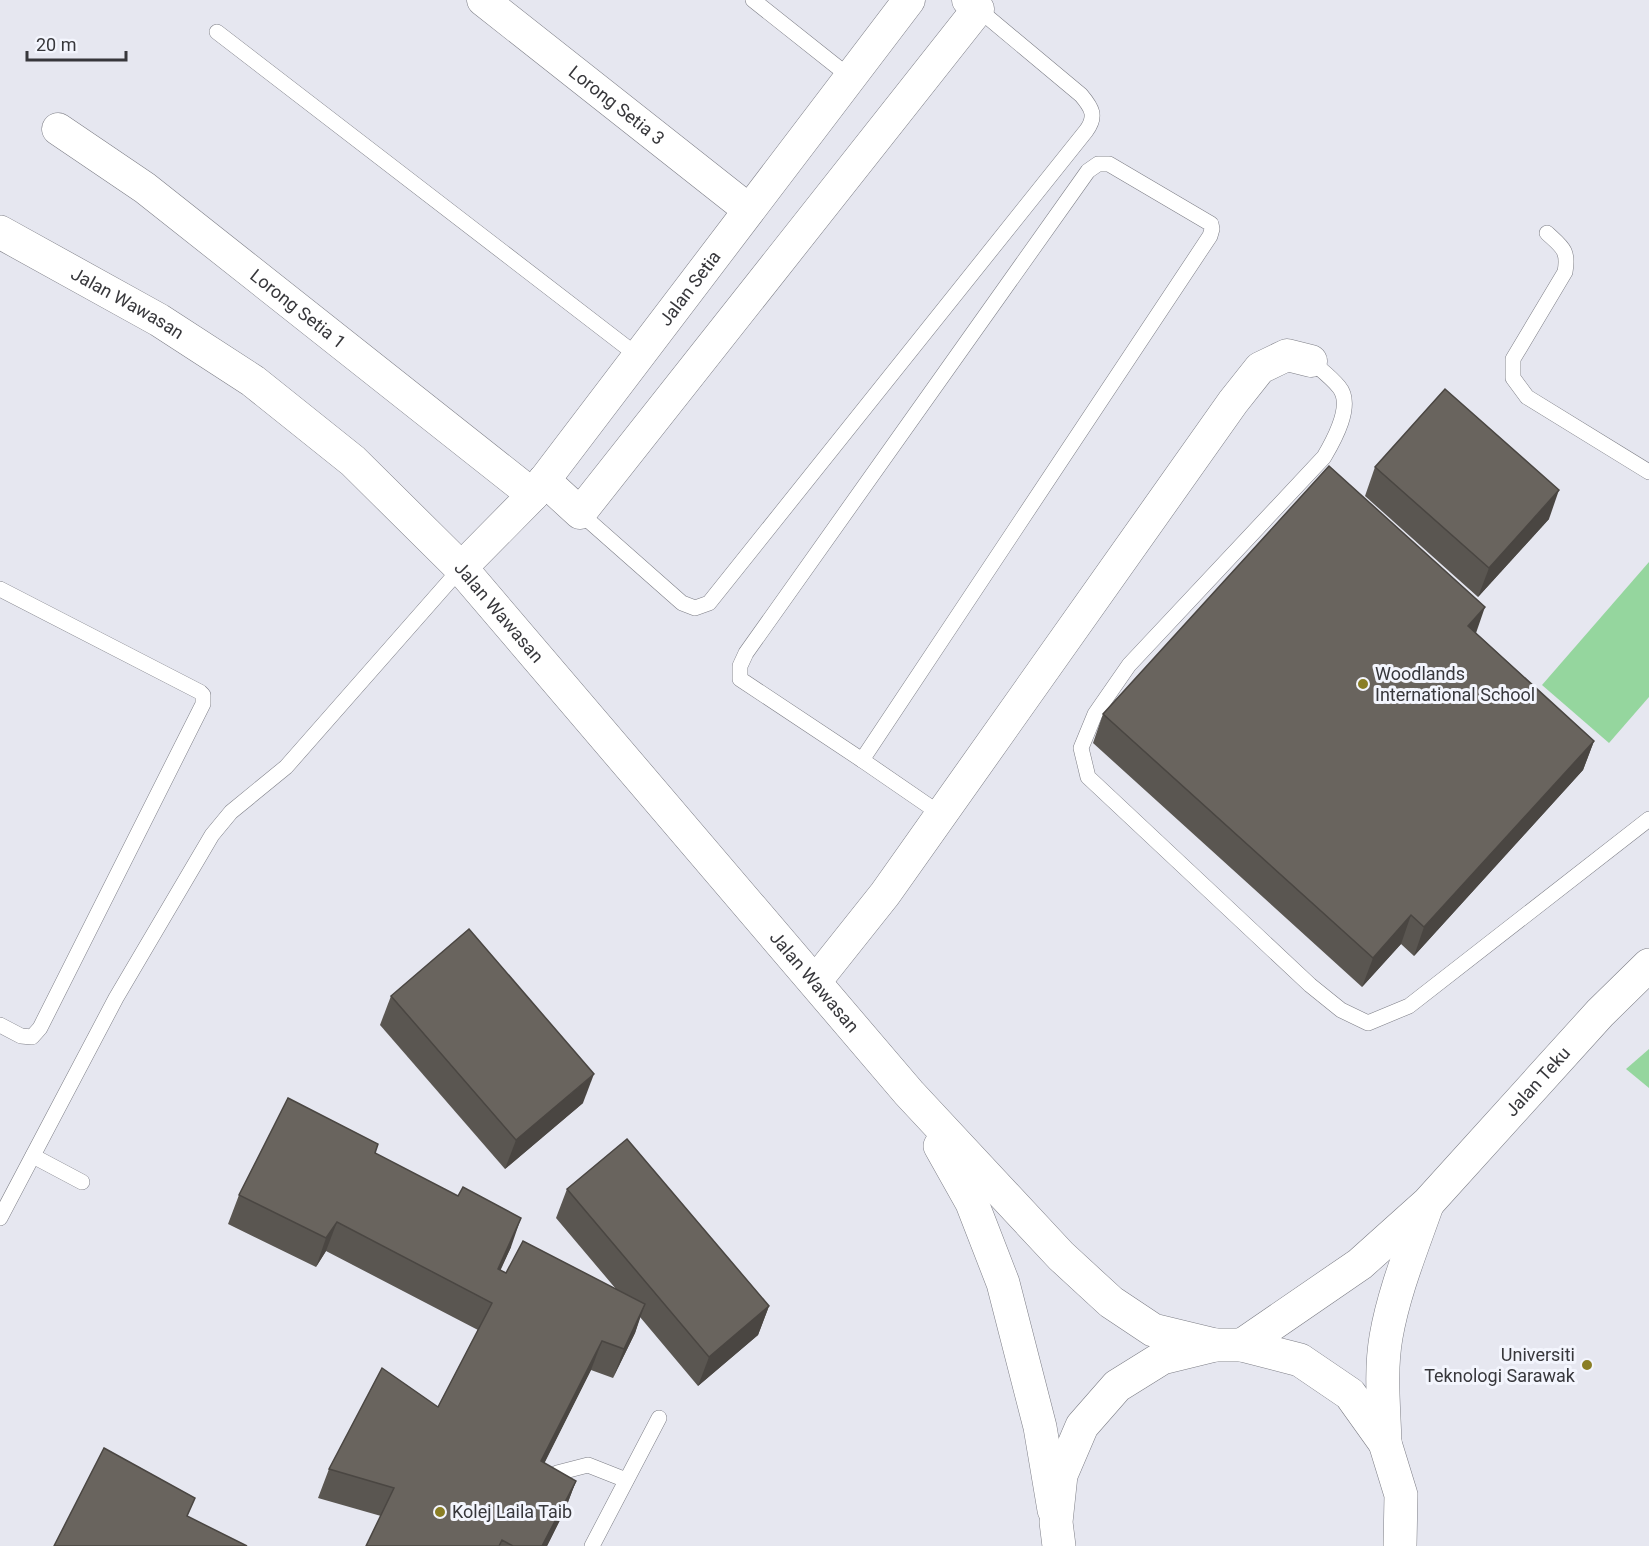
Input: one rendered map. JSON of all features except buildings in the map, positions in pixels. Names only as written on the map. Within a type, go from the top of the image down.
[{"type":"street","name":"Lorong Setia 3","points":[[483,0],[750,210]]},
{"type":"street","name":"Jalan Setia","points":[[461,568],[538,488],[909,0]]},
{"type":"street","points":[[580,513],[973,5]]},
{"type":"street","name":"Lorong Setia 1","points":[[58,129],[145,188],[538,488],[580,513]]},
{"type":"street","name":"Jalan Wawasan","points":[[0,232],[159,320],[254,381],[353,461],[461,568],[909,1093]]},
{"type":"street","points":[[815,982],[885,894],[1233,402],[1260,368],[1287,355],[1311,361]]},
{"type":"street","name":"Jalan Teku","points":[[1228,1345],[1360,1264],[1428,1203],[1600,1013],[1649,964]]},
{"type":"street","points":[[909,1093],[1061,1256],[1111,1302],[1153,1330],[1300,1360],[1350,1394],[1385,1443]]},
{"type":"street","points":[[909,1093],[972,1203],[1003,1283],[1040,1427],[1058,1534]]},
{"type":"street","points":[[1400,1546],[1401,1495],[1385,1443],[1383,1380],[1386,1339],[1394,1300],[1428,1203]]},
{"type":"street","points":[[1058,1534],[1061,1475],[1082,1426],[1117,1386],[1162,1358],[1228,1345]]},
{"type":"lane","points":[[753,0],[850,77]]},
{"type":"lane","points":[[580,513],[682,603],[695,608],[704,607],[710,603],[1092,124],[1092,108],[1081,95],[973,5]]},
{"type":"lane","points":[[217,32],[638,356]]},
{"type":"lane","points":[[862,760],[1210,236],[1211,224],[1109,164],[1098,164],[1088,171],[746,653],[740,666],[740,679],[942,815]]},
{"type":"lane","points":[[1546,233],[1562,247],[1568,258],[1565,272],[1513,359],[1513,378],[1527,397],[1649,472]]},
{"type":"lane","points":[[1311,361],[1341,389],[1344,410],[1337,435],[1324,457],[1129,664],[1095,714],[1081,748],[1088,777],[1310,985],[1341,1010],[1368,1023],[1409,1006],[1649,819]]},
{"type":"lane","points":[[0,1218],[116,998],[212,835],[231,812],[286,767],[461,568]]},
{"type":"lane","points":[[0,589],[200,692],[204,699],[40,1028],[32,1036],[21,1036],[0,1025]]},
{"type":"lane","points":[[33,1156],[82,1182]]},
{"type":"lane","points":[[592,1546],[659,1419]]},
{"type":"lane","points":[[542,1504],[557,1473],[588,1465],[626,1480]]},
{"type":"green space","points":[[1649,562],[1649,697],[1609,743],[1542,685]]},
{"type":"green space","points":[[1649,1049],[1649,1088],[1626,1069]]},
{"type":"place","name":"Woodlands International School","points":[[1363,684]]},
{"type":"place","name":"Universiti Teknologi Sarawak","points":[[1587,1365]]},
{"type":"place","name":"Kolej Laila Taib","points":[[440,1512]]}]
